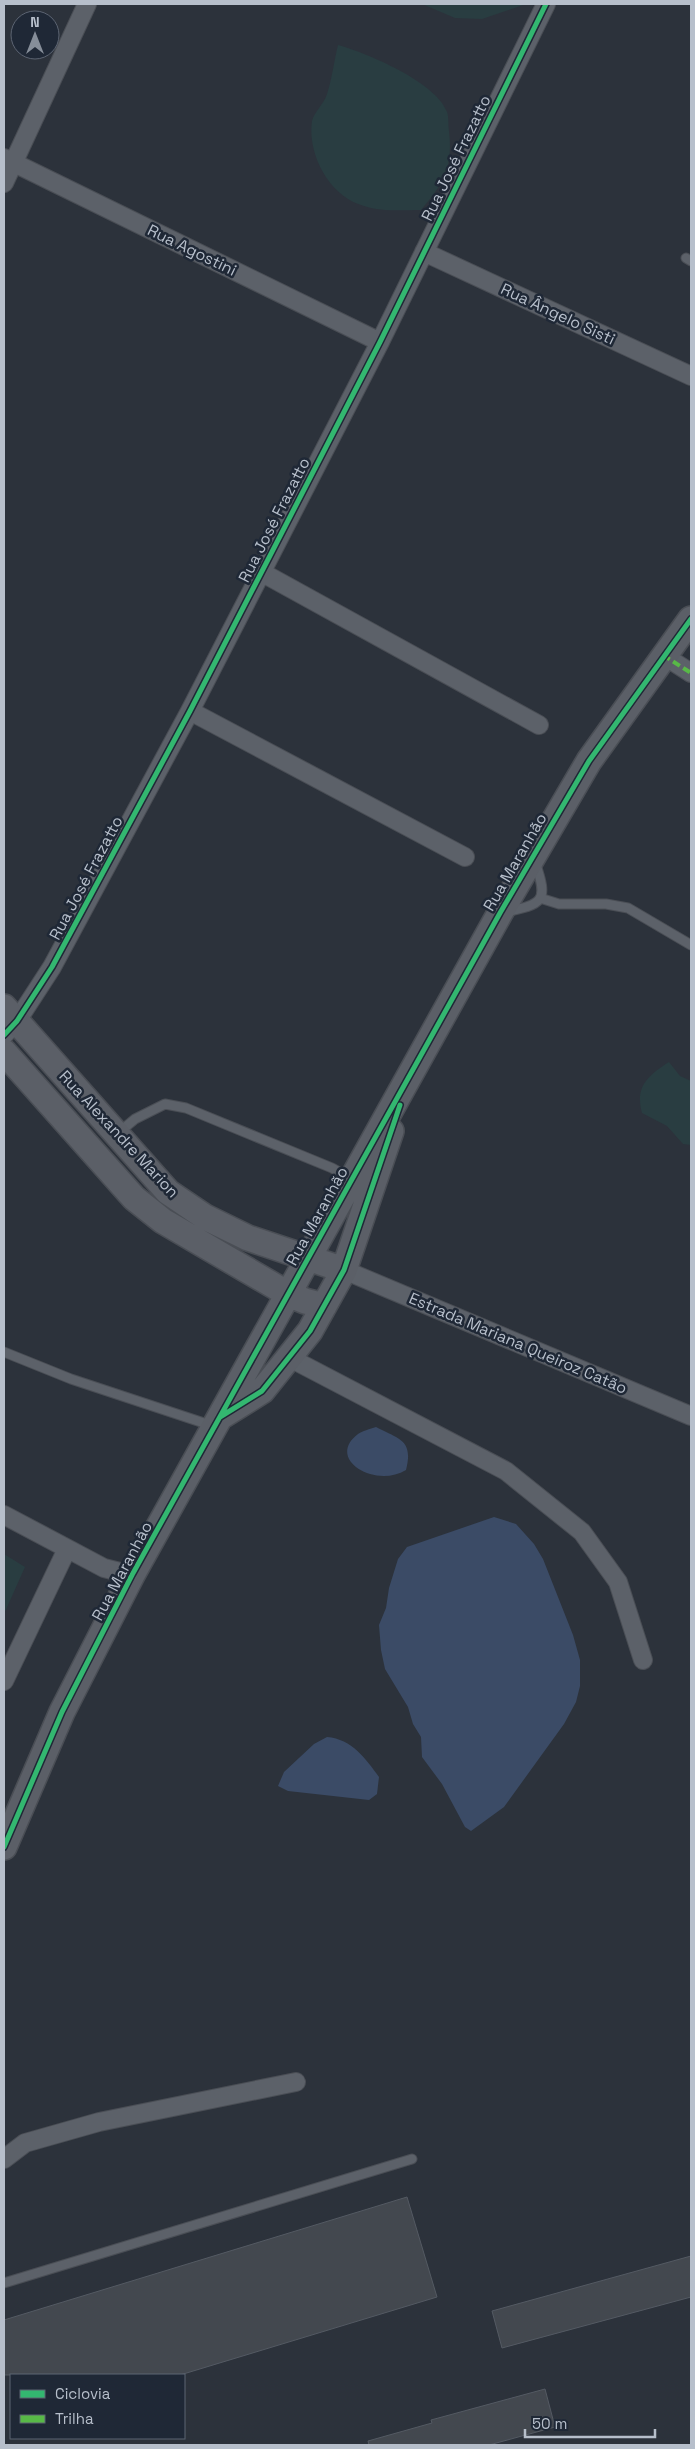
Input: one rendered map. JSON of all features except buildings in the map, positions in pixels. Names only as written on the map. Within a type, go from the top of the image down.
[{"type":"main road","name":"Rua Maranhão","points":[[4,1846],[62,1712],[132,1575],[532,855],[589,761],[691,619]]},
{"type":"main road","name":"Rua Alexandre Marion","points":[[8,1021],[117,1134],[168,1192],[205,1217],[248,1238],[344,1270]]},
{"type":"main road","name":"Rua Alexandre Marion","points":[[4,1052],[134,1198],[163,1221],[288,1294],[324,1306]]},
{"type":"main road","points":[[217,1422],[262,1391],[310,1331],[324,1306],[344,1270],[408,1079]]},
{"type":"street","points":[[4,183],[8,160],[87,4]]},
{"type":"street","name":"Rua José Frazatto","points":[[8,1021],[52,967],[190,710],[380,342],[546,4]]},
{"type":"street","name":"Rua Agostini","points":[[8,160],[380,342]]},
{"type":"street","name":"Rua Ângelo Sisti","points":[[424,252],[691,376]]},
{"type":"street","points":[[261,572],[539,725]]},
{"type":"street","points":[[664,655],[691,673]]},
{"type":"street","points":[[190,710],[465,857]]},
{"type":"street","name":"Estrada Mariana Queiroz Catão","points":[[344,1270],[691,1416]]},
{"type":"street","points":[[288,1358],[506,1470],[582,1532],[618,1582],[644,1660]]},
{"type":"street","points":[[4,1515],[104,1568],[132,1575]]},
{"type":"street","points":[[4,1681],[68,1549]]},
{"type":"street","points":[[4,2159],[25,2143],[99,2122],[296,2082]]},
{"type":"lane","points":[[500,913],[535,905],[540,898],[543,889],[542,881],[532,855]]},
{"type":"lane","points":[[540,898],[559,904],[606,904],[628,908],[691,945]]},
{"type":"lane","points":[[117,1134],[135,1119],[165,1104],[186,1108],[332,1168],[352,1179]]},
{"type":"lane","points":[[4,1352],[71,1379],[217,1422]]},
{"type":"lane","points":[[4,2283],[412,2160]]},
{"type":"green space","points":[[422,4],[526,4],[482,19],[455,18]]},
{"type":"green space","points":[[338,45],[399,70],[429,90],[440,101],[447,112],[450,144],[448,165],[441,183],[421,210],[385,210],[364,206],[341,194],[323,173],[313,147],[312,121],[327,94]]},
{"type":"green space","points":[[669,1062],[680,1076],[691,1081],[691,1145],[683,1144],[667,1126],[642,1113],[640,1096],[645,1083],[649,1077]]},
{"type":"green space","points":[[4,1554],[25,1567],[4,1614]]},
{"type":"water","points":[[376,1427],[402,1441],[406,1446],[408,1460],[406,1470],[394,1475],[368,1474],[358,1469],[351,1461],[347,1453],[349,1444],[358,1434]]},
{"type":"water","points":[[494,1517],[516,1524],[534,1544],[543,1559],[573,1635],[580,1660],[580,1686],[576,1702],[564,1724],[504,1807],[471,1831],[465,1827],[442,1784],[422,1757],[421,1737],[413,1724],[408,1707],[385,1669],[379,1625],[386,1608],[389,1588],[398,1559],[407,1547]]},
{"type":"water","points":[[327,1737],[344,1742],[358,1751],[379,1777],[377,1794],[369,1800],[288,1791],[278,1786],[284,1772],[314,1744]]},
{"type":"marked path","points":[[663,655],[691,673]]},
{"type":"cycle path","points":[[4,1035],[17,1021],[52,967],[190,711],[380,342],[546,4]]},
{"type":"cycle path","points":[[4,1847],[62,1712],[132,1575],[500,913],[589,761],[691,619]]},
{"type":"cycle path","points":[[220,1417],[262,1391],[310,1331],[344,1270],[400,1105]]}]
